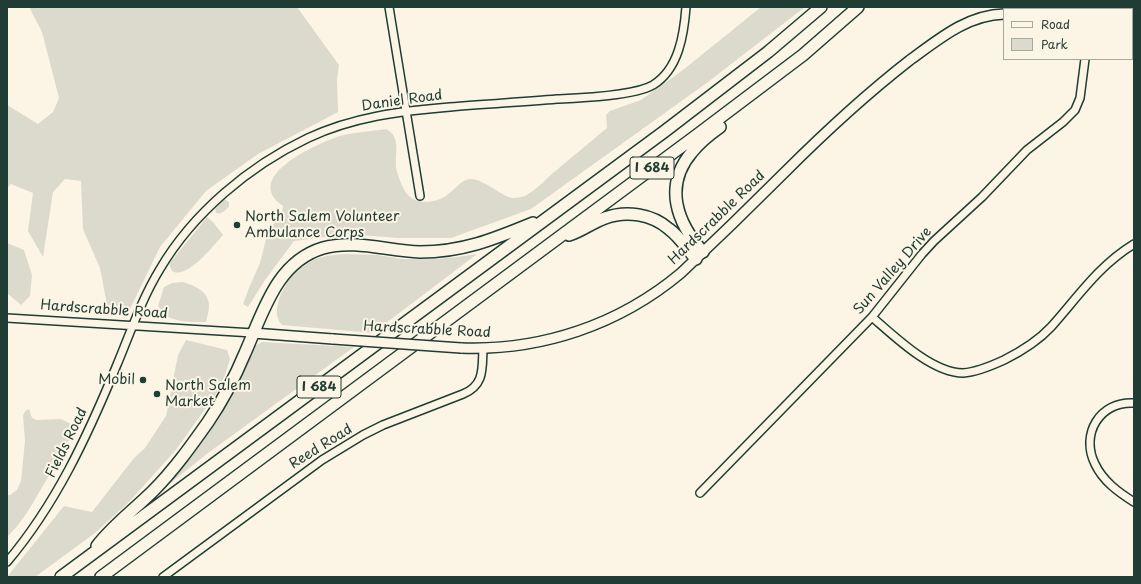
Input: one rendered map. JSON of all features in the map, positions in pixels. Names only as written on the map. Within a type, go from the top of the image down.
[{"type":"highway","name":"I 684","points":[[61,577],[733,80],[774,48],[822,7]]},
{"type":"highway","name":"I 684","points":[[101,577],[746,98],[803,55],[858,7]]},
{"type":"highway","points":[[699,256],[684,228],[678,210],[676,191],[680,172],[692,152],[715,130],[734,115],[746,98]]},
{"type":"highway","points":[[557,238],[577,233],[606,217],[619,214],[640,215],[660,222],[669,228],[699,256]]},
{"type":"highway","points":[[90,556],[106,534],[170,473],[196,439],[231,384],[277,283],[292,265],[311,252],[323,248],[347,245],[418,252],[447,251],[478,245],[547,218]]},
{"type":"main road","name":"Hardscrabble Road","points":[[253,333],[460,348],[482,348],[515,346],[549,340],[566,336],[598,324],[628,309],[656,292],[681,273],[836,122],[867,94],[905,64],[951,30],[976,19],[987,11],[1003,14]]},
{"type":"street","points":[[389,7],[391,27],[420,196]]},
{"type":"street","name":"Daniel Road","points":[[133,326],[160,269],[189,228],[207,209],[267,160],[309,138],[356,120],[381,114],[406,110],[571,98],[630,92],[643,89],[653,85],[662,78],[675,58],[682,36],[686,7]]},
{"type":"street","name":"Sun Valley Drive","points":[[700,493],[769,420],[872,317],[934,241],[977,202],[1027,150],[1063,122],[1075,110],[1080,98],[1085,60]]},
{"type":"street","points":[[872,317],[907,347],[929,361],[953,371],[962,373],[972,372],[1010,357],[1038,339],[1049,329],[1096,274],[1120,253],[1134,244]]},
{"type":"street","name":"Hardscrabble Road","points":[[7,318],[253,333]]},
{"type":"street","name":"Fields Road","points":[[7,562],[51,502],[75,459],[133,326]]},
{"type":"street","name":"Reed Road","points":[[163,577],[322,460],[384,425],[464,394],[473,388],[478,383],[481,376],[482,348]]},
{"type":"street","points":[[1134,403],[1123,402],[1115,405],[1101,415],[1092,429],[1090,446],[1094,463],[1106,480],[1134,502]]},
{"type":"green space","points":[[29,7],[297,7],[339,65],[337,80],[338,112],[258,154],[206,191],[160,247],[129,311],[108,310],[100,268],[83,229],[81,181],[65,179],[53,192],[43,257],[28,231],[33,193],[11,184],[7,188],[7,105],[38,124],[53,112],[59,98],[42,32]]},
{"type":"green space","points":[[761,7],[805,7],[708,82],[531,209],[451,238],[398,238],[347,234],[294,241],[265,280],[248,307],[243,304],[260,263],[268,231],[282,213],[283,206],[273,195],[271,185],[275,175],[297,156],[311,148],[339,136],[386,129],[394,136],[396,145],[396,167],[399,179],[405,192],[414,199],[424,202],[434,201],[447,195],[463,181],[471,179],[477,180],[502,194],[513,198],[525,196],[607,128],[606,115],[610,111],[641,100],[683,70]]},
{"type":"green space","points":[[224,199],[229,202],[229,207],[222,213],[216,213],[215,209]]},
{"type":"green space","points":[[207,217],[223,235],[206,254],[185,271],[172,271],[169,264]]},
{"type":"green space","points":[[7,243],[24,250],[32,275],[30,296],[21,305],[7,293]]},
{"type":"green space","points":[[346,254],[377,255],[402,259],[437,259],[477,254],[373,333],[282,325],[277,314],[277,307],[284,288],[293,276],[308,263],[314,260],[328,256]]},
{"type":"green space","points":[[182,282],[196,287],[206,296],[209,306],[206,322],[173,319],[164,314],[158,306],[164,287],[172,283]]},
{"type":"green space","points":[[186,340],[227,350],[230,359],[225,375],[216,394],[175,451],[128,503],[95,533],[35,577],[7,577],[64,506],[92,512],[134,458],[145,448],[166,416],[178,355]]},
{"type":"green space","points":[[262,342],[354,347],[208,453],[153,497],[197,445],[223,409],[253,347]]},
{"type":"green space","points":[[29,409],[32,418],[37,420],[61,419],[73,425],[74,430],[30,508],[7,537],[7,495],[10,495],[17,490],[21,481],[25,441],[23,416],[25,411]]},
{"type":"place","name":"North Salem Volunteer Ambulance Corps","points":[[237,225]]},
{"type":"place","name":"Mobil","points":[[143,380]]},
{"type":"place","name":"North Salem Market","points":[[157,394]]}]
